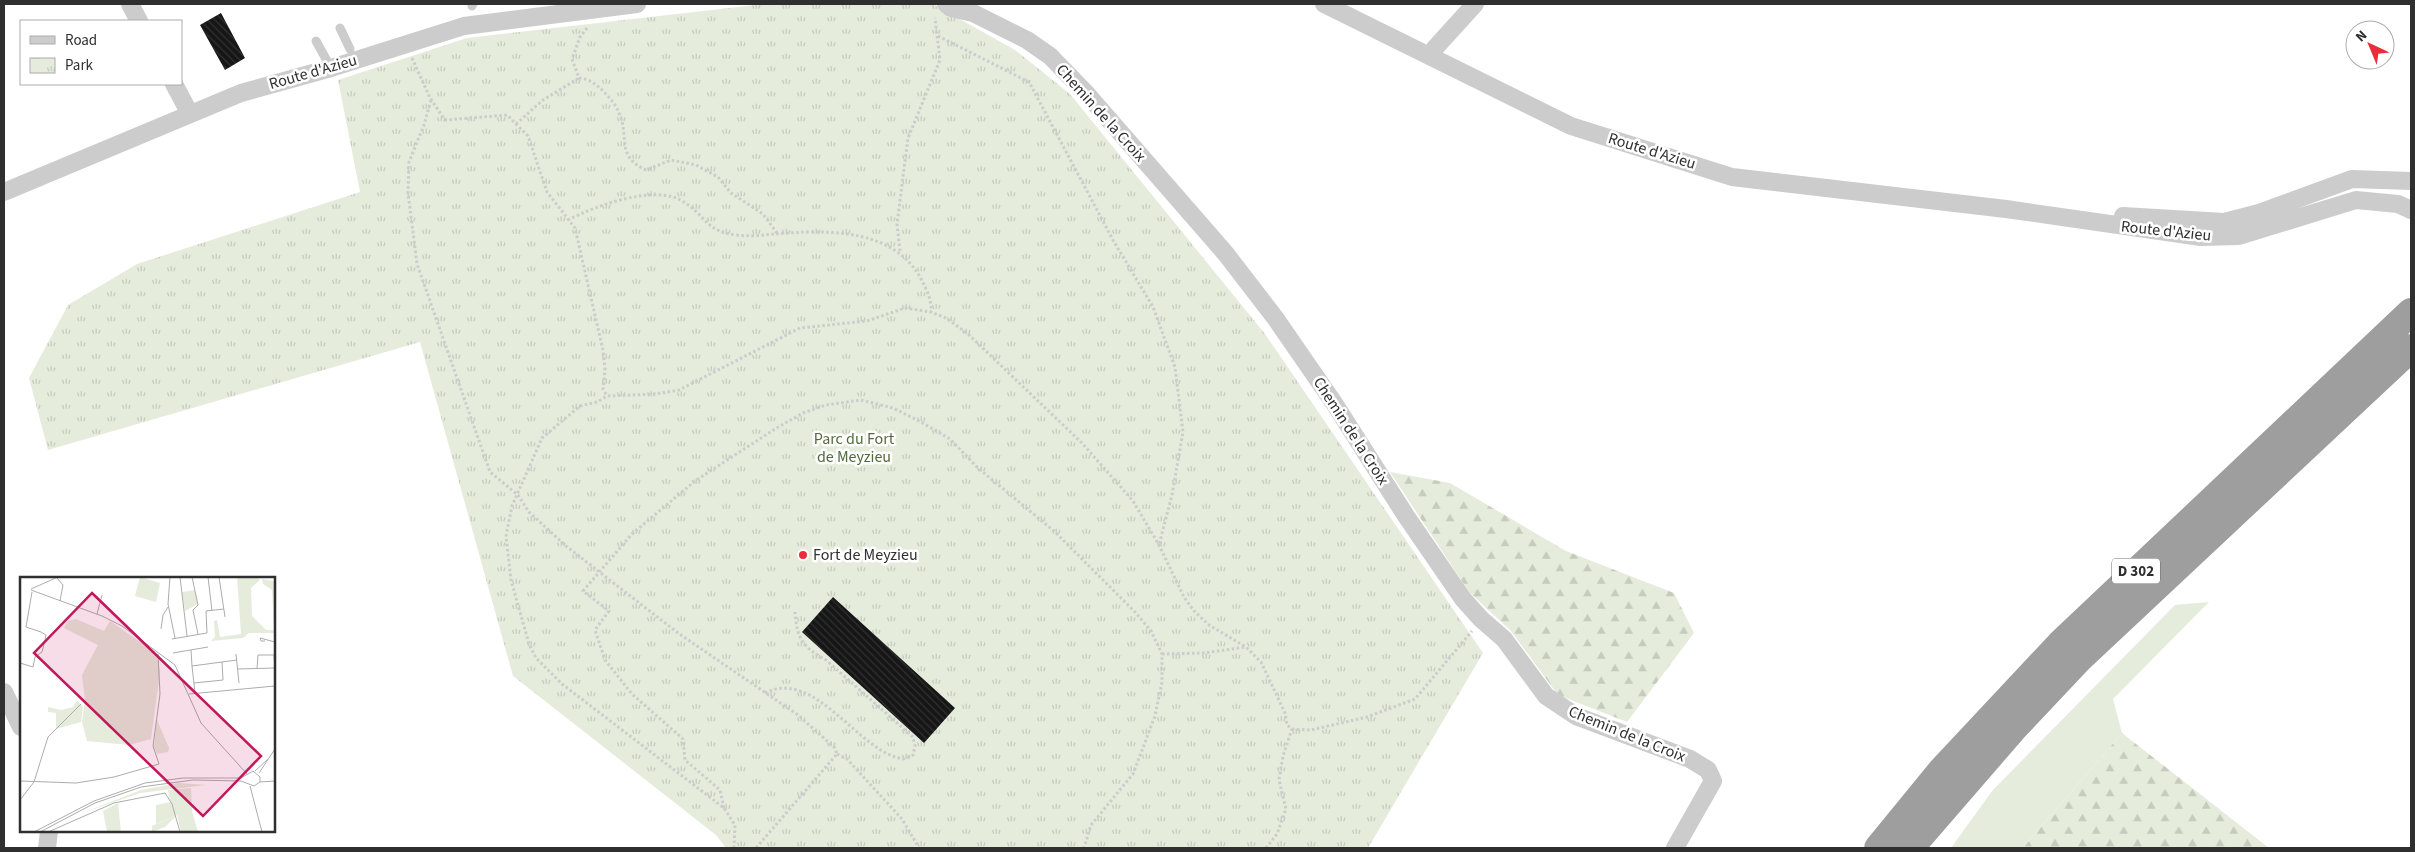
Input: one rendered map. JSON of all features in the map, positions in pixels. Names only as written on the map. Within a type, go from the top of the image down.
[{"type":"highway","name":"D 302","points":[[1878,848],[1941,772],[2060,644],[2411,312]]},
{"type":"highway","name":"D 302","points":[[1910,848],[2006,736],[2080,658],[2411,348]]},
{"type":"street","points":[[130,4],[138,20]]},
{"type":"street","name":"Route d'Azieu","points":[[4,192],[240,93],[331,68],[464,26],[637,4]]},
{"type":"street","name":"Chemin de la Croix","points":[[946,4],[951,8],[973,14],[1027,40],[1050,56],[1085,92],[1226,254],[1276,319],[1334,403],[1411,524],[1463,599],[1481,619],[1504,638],[1546,696],[1576,716],[1690,759],[1708,770],[1713,781],[1675,848]]},
{"type":"street","name":"Route d'Azieu","points":[[1324,4],[1571,126],[1732,176],[2006,209],[2201,237],[2240,236],[2356,200],[2398,204],[2411,210]]},
{"type":"street","points":[[1430,56],[1474,4]]},
{"type":"street","points":[[175,85],[190,114]]},
{"type":"street","name":"Route d'Azieu","points":[[2006,209],[2224,222],[2259,213],[2352,179],[2411,181]]},
{"type":"street","points":[[4,692],[20,724]]},
{"type":"street","points":[[47,848],[49,832]]},
{"type":"lane","points":[[340,28],[350,49]]},
{"type":"lane","points":[[316,41],[331,68]]},
{"type":"path","points":[[579,78],[572,59],[580,36],[596,17],[608,13],[611,7]]},
{"type":"path","points":[[900,252],[897,224],[908,138],[940,60],[936,23]]},
{"type":"path","points":[[938,36],[1028,82],[1113,240],[1153,307],[1174,367],[1183,432],[1172,495],[1159,545]]},
{"type":"path","points":[[406,44],[431,100],[445,120],[507,115],[528,136],[547,192],[575,228],[603,350],[605,370],[603,389],[607,396]]},
{"type":"path","points":[[516,124],[543,100],[579,78],[588,79],[611,99],[620,115],[624,149],[636,166],[646,170],[671,160],[696,164],[718,177],[731,194],[763,214],[777,234]]},
{"type":"path","points":[[431,100],[424,125],[409,162],[408,193],[417,264],[490,472],[518,495],[529,512],[566,546],[678,633],[798,716],[835,748],[837,754],[847,759],[902,820],[919,848]]},
{"type":"path","points":[[568,220],[603,204],[642,195],[662,196],[684,201],[707,225],[719,231],[737,235],[839,233],[880,242],[900,252],[914,268],[932,304],[931,312]]},
{"type":"path","points":[[734,848],[735,825],[724,808],[562,684],[536,658],[529,644],[516,603],[507,557],[506,536],[509,515],[542,438],[580,406],[597,402],[607,396],[656,394],[680,390],[800,328],[867,321],[905,308],[931,312],[946,318],[979,344],[1082,443],[1133,501],[1159,545],[1172,575],[1194,611],[1209,625],[1246,647],[1261,662],[1285,712],[1288,725],[1292,730]]},
{"type":"path","points":[[724,808],[720,790],[685,760],[682,739],[632,694],[604,660],[595,630],[609,611],[583,591],[632,534],[719,464],[803,413],[826,405],[861,400],[893,408],[950,439],[978,468],[1054,531],[1116,592],[1151,631],[1162,654],[1162,682],[1155,716],[1133,774],[1091,825],[1084,848]]},
{"type":"path","points":[[765,693],[776,688],[799,691],[826,705],[888,756],[904,760],[913,755],[915,746],[913,737],[878,709],[826,660],[812,653],[797,634],[795,612]]},
{"type":"path","points":[[1292,730],[1311,730],[1367,717],[1415,699],[1447,663],[1481,619]]},
{"type":"path","points":[[1162,654],[1204,653],[1246,647]]},
{"type":"path","points":[[1266,848],[1277,834],[1286,809],[1278,780],[1283,756],[1292,730]]},
{"type":"path","points":[[756,848],[837,754]]},
{"type":"green space","name":"Parc du Fort de Meyzieu","points":[[764,4],[933,4],[1015,50],[1070,94],[1265,334],[1483,653],[1368,848],[726,848],[716,835],[513,676],[420,342],[48,450],[29,378],[68,305],[137,264],[360,192],[338,80],[467,38]]},
{"type":"green space","points":[[1390,472],[1450,483],[1566,551],[1674,593],[1694,633],[1627,722],[1558,695],[1511,631],[1469,592]]},
{"type":"green space","points":[[2209,602],[2113,699],[2122,733],[2023,848],[1951,848],[1992,791],[2175,605]]},
{"type":"green space","points":[[2122,733],[2269,848],[2023,848]]},
{"type":"building","points":[[221,13],[245,58],[225,70],[200,25]]},
{"type":"building","points":[[833,597],[955,708],[924,743],[802,632]]},
{"type":"place","name":"Fort de Meyzieu","points":[[803,555]]}]
